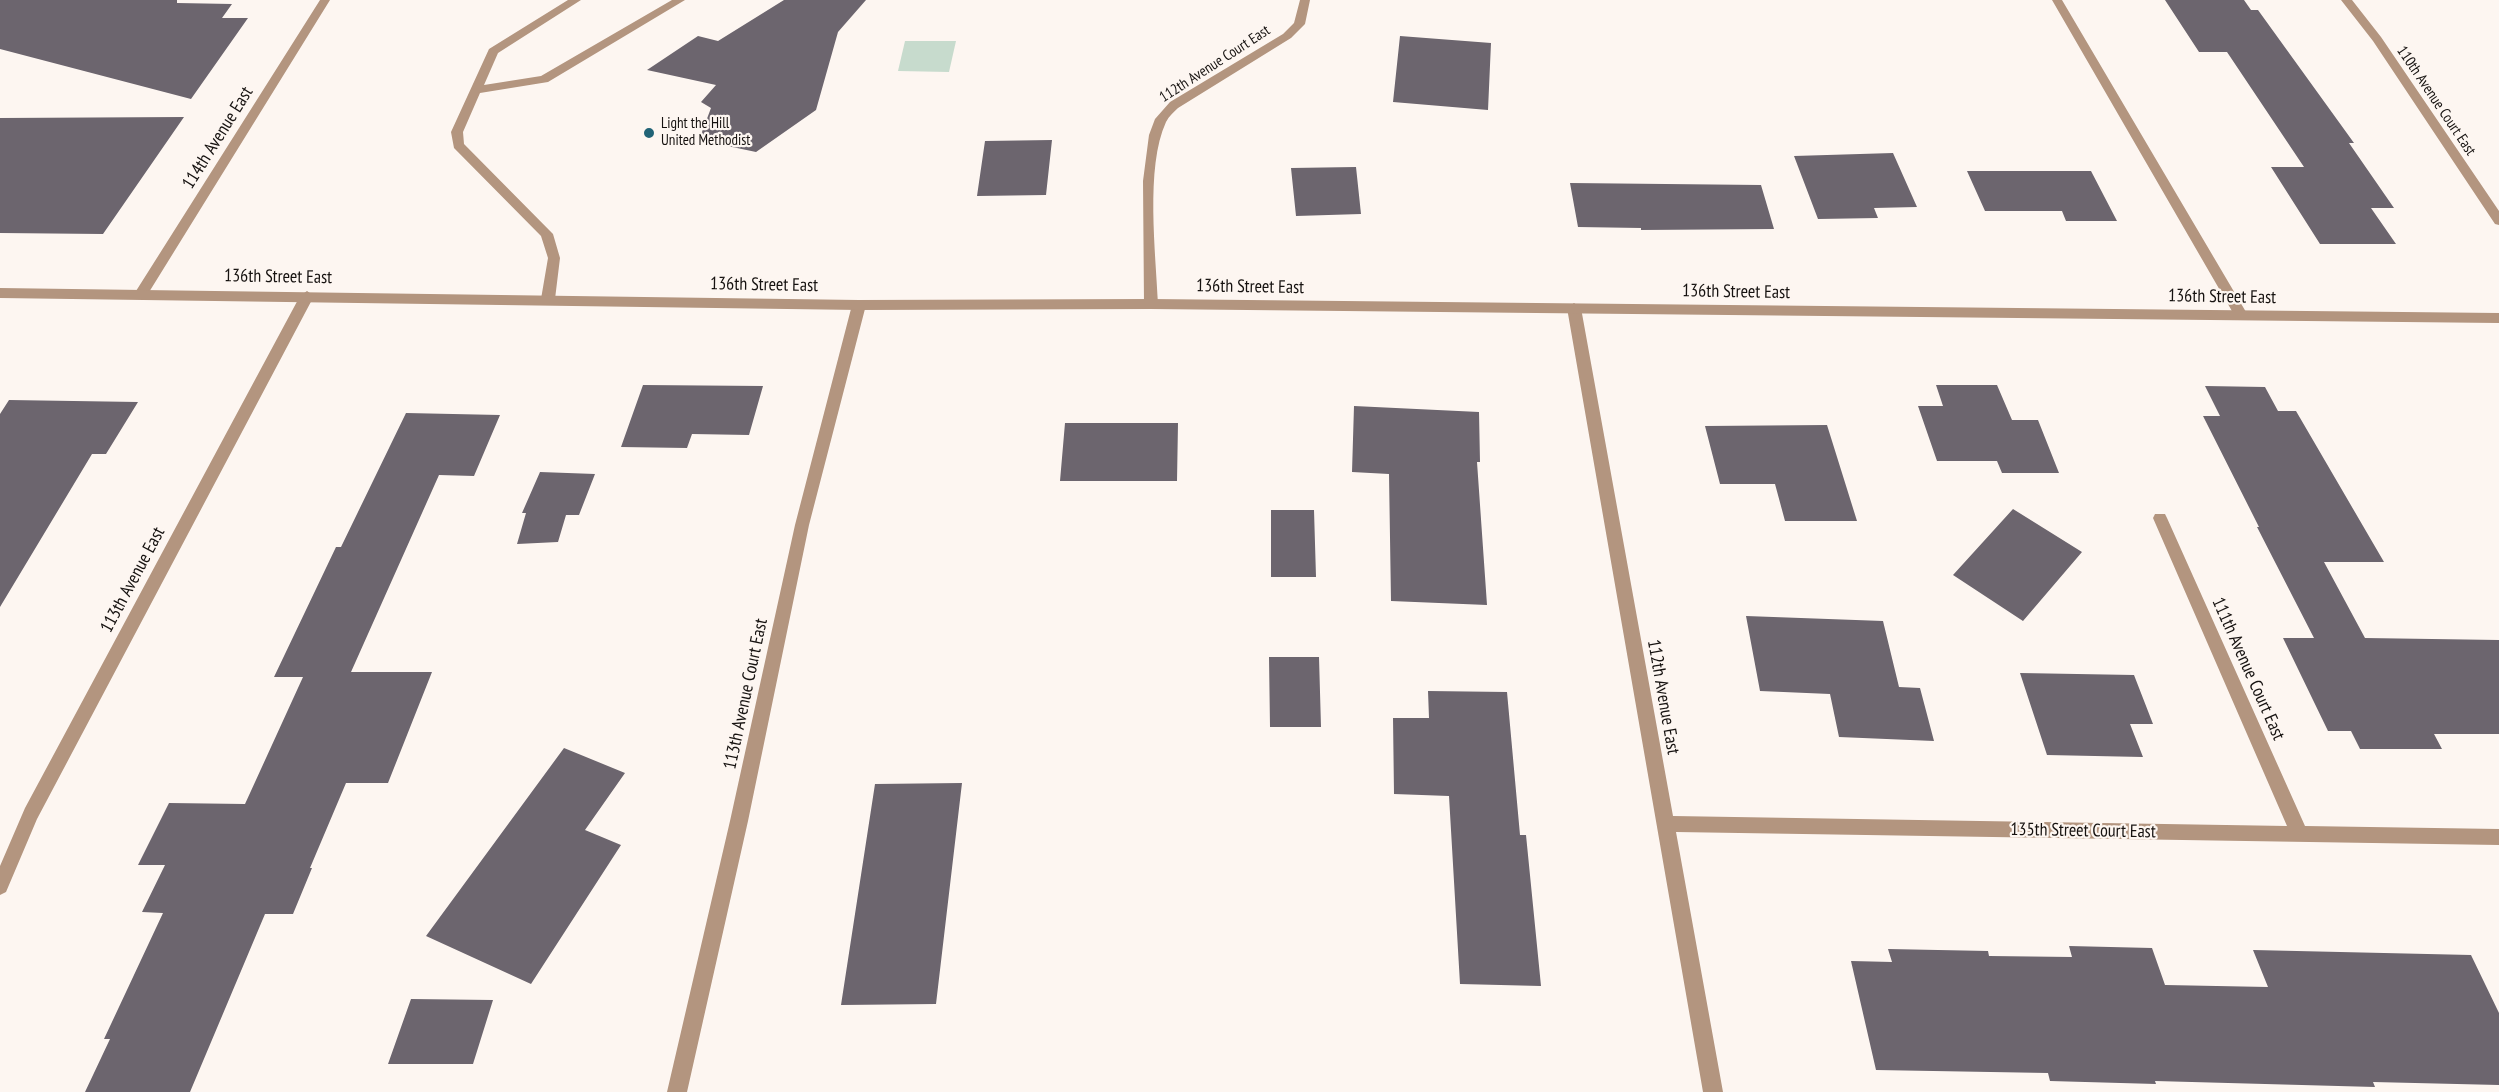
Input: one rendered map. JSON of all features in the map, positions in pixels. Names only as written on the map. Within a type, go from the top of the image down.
[{"type":"street","name":"114th Avenue East","points":[[141,294],[325,0]]},
{"type":"street","points":[[548,299],[554,258],[547,234],[458,145],[457,132],[493,51],[576,0]]},
{"type":"street","points":[[476,90],[544,79],[680,0]]},
{"type":"street","name":"112th Avenue Court East","points":[[1151,304],[1149,175],[1154,139],[1161,118],[1174,105],[1287,36],[1299,24],[1305,0]]},
{"type":"street","points":[[2057,0],[2241,315]]},
{"type":"street","name":"110th Avenue Court East","points":[[2346,0],[2377,39],[2499,220]]},
{"type":"street","name":"136th Street East","points":[[0,293],[859,305],[1151,304],[2499,318]]},
{"type":"street","name":"113th Avenue East","points":[[0,886],[31,814],[307,296]]},
{"type":"street","name":"113th Avenue Court East","points":[[677,1092],[739,821],[802,525],[859,305]]},
{"type":"street","name":"112th Avenue East","points":[[1574,308],[1713,1092]]},
{"type":"street","name":"111th Avenue Court East","points":[[2160,518],[2300,835]]},
{"type":"street","name":"135th Street Court East","points":[[1667,824],[2499,837]]},
{"type":"green space","points":[[905,41],[956,41],[949,72],[898,71]]},
{"type":"building","points":[[0,0],[177,0],[177,3],[232,4],[222,18],[248,18],[191,99],[0,49]]},
{"type":"building","points":[[784,0],[866,0],[838,32],[816,110],[756,152],[699,140],[711,108],[701,102],[716,85],[647,70],[698,36],[718,41]]},
{"type":"building","points":[[2165,0],[2244,0],[2251,10],[2258,10],[2354,143],[2349,143],[2394,208],[2371,208],[2396,244],[2320,244],[2271,167],[2304,167],[2227,52],[2199,52]]},
{"type":"building","points":[[1400,36],[1491,43],[1488,110],[1393,102]]},
{"type":"building","points":[[184,117],[103,234],[0,233],[0,118]]},
{"type":"building","points":[[1052,140],[1046,195],[977,196],[985,141]]},
{"type":"building","points":[[1893,153],[1917,207],[1874,208],[1878,218],[1818,219],[1794,156]]},
{"type":"building","points":[[1356,167],[1361,214],[1296,216],[1291,168]]},
{"type":"building","points":[[1967,171],[2091,171],[2117,221],[2066,221],[2062,211],[1985,211]]},
{"type":"building","points":[[1570,183],[1761,185],[1774,229],[1641,230],[1641,228],[1578,227]]},
{"type":"building","points":[[643,385],[763,386],[749,435],[692,434],[687,448],[621,447]]},
{"type":"building","points":[[1936,385],[1997,385],[2012,420],[2038,420],[2059,473],[2002,473],[1997,461],[1937,461],[1918,406],[1943,406]]},
{"type":"building","points":[[2205,386],[2265,387],[2278,411],[2296,411],[2384,562],[2324,562],[2365,638],[2499,640],[2499,734],[2434,734],[2442,749],[2360,749],[2351,731],[2328,731],[2283,638],[2314,638],[2203,416],[2220,416]]},
{"type":"building","points":[[9,400],[138,402],[106,454],[92,454],[0,607],[0,414]]},
{"type":"building","points":[[1354,406],[1479,412],[1480,462],[1477,462],[1487,605],[1391,601],[1389,474],[1352,472]]},
{"type":"building","points":[[406,413],[500,415],[474,476],[439,475],[351,672],[432,672],[388,783],[346,783],[293,914],[265,914],[190,1092],[85,1092],[110,1039],[104,1039],[163,913],[142,912],[165,865],[138,865],[169,803],[245,804],[303,677],[274,677],[336,547],[341,547]]},
{"type":"building","points":[[1065,423],[1178,423],[1177,481],[1060,481]]},
{"type":"building","points":[[1827,425],[1857,521],[1785,521],[1775,484],[1720,484],[1705,426]]},
{"type":"building","points":[[540,472],[595,474],[579,515],[566,515],[558,542],[517,544],[526,513],[522,513]]},
{"type":"building","points":[[2013,509],[2082,552],[2023,621],[1953,575]]},
{"type":"building","points":[[1271,510],[1314,510],[1316,577],[1271,577]]},
{"type":"building","points":[[1746,616],[1883,621],[1899,687],[1920,688],[1934,741],[1839,737],[1830,694],[1760,691]]},
{"type":"building","points":[[1269,657],[1319,657],[1321,727],[1270,727]]},
{"type":"building","points":[[2020,673],[2134,675],[2153,724],[2130,724],[2143,757],[2047,755]]},
{"type":"building","points":[[1428,691],[1507,692],[1520,835],[1526,835],[1541,986],[1460,984],[1449,796],[1394,794],[1393,718],[1429,718]]},
{"type":"building","points":[[564,748],[625,773],[585,830],[621,845],[531,984],[426,936]]},
{"type":"building","points":[[962,783],[936,1004],[841,1005],[875,784]]},
{"type":"building","points":[[2069,946],[2152,948],[2165,985],[2268,987],[2253,950],[2471,955],[2499,1013],[2499,1085],[2373,1082],[2375,1087],[2155,1081],[2156,1084],[2050,1081],[2048,1073],[1876,1070],[1851,961],[1892,962],[1888,949],[1988,951],[1989,956],[2072,957]]},
{"type":"building","points":[[411,999],[493,1000],[473,1064],[388,1064]]},
{"type":"place","name":"Light the Hill United Methodist","points":[[649,133]]}]
